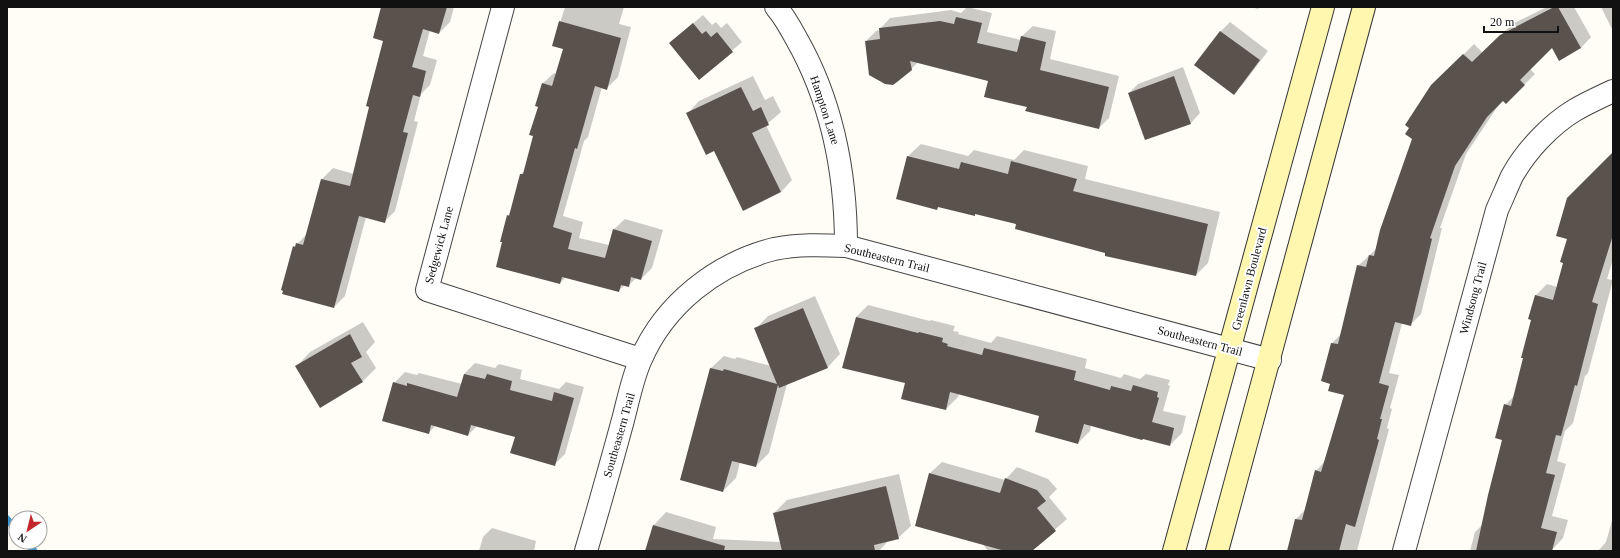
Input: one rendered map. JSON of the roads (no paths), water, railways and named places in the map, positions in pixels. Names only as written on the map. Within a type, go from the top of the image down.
[{"type":"main road","name":"Greenlawn Boulevard","points":[[1174,551],[1323,7]]},
{"type":"main road","points":[[1217,551],[1270,360],[1364,7]]},
{"type":"street","name":"Sedgewick Lane","points":[[502,7],[427,290],[640,359]]},
{"type":"street","name":"Hampton Lane","points":[[782,9],[804,52],[821,92],[835,135],[842,180],[846,224],[846,246]]},
{"type":"street","name":"Windsong Trail","points":[[1404,551],[1497,210],[1512,176],[1522,161],[1545,134],[1559,122],[1574,111],[1613,91]]},
{"type":"street","name":"Southeastern Trail","points":[[586,551],[640,359],[658,328],[681,300],[709,278],[734,264],[775,249],[810,245],[846,246],[1270,360]]}]
